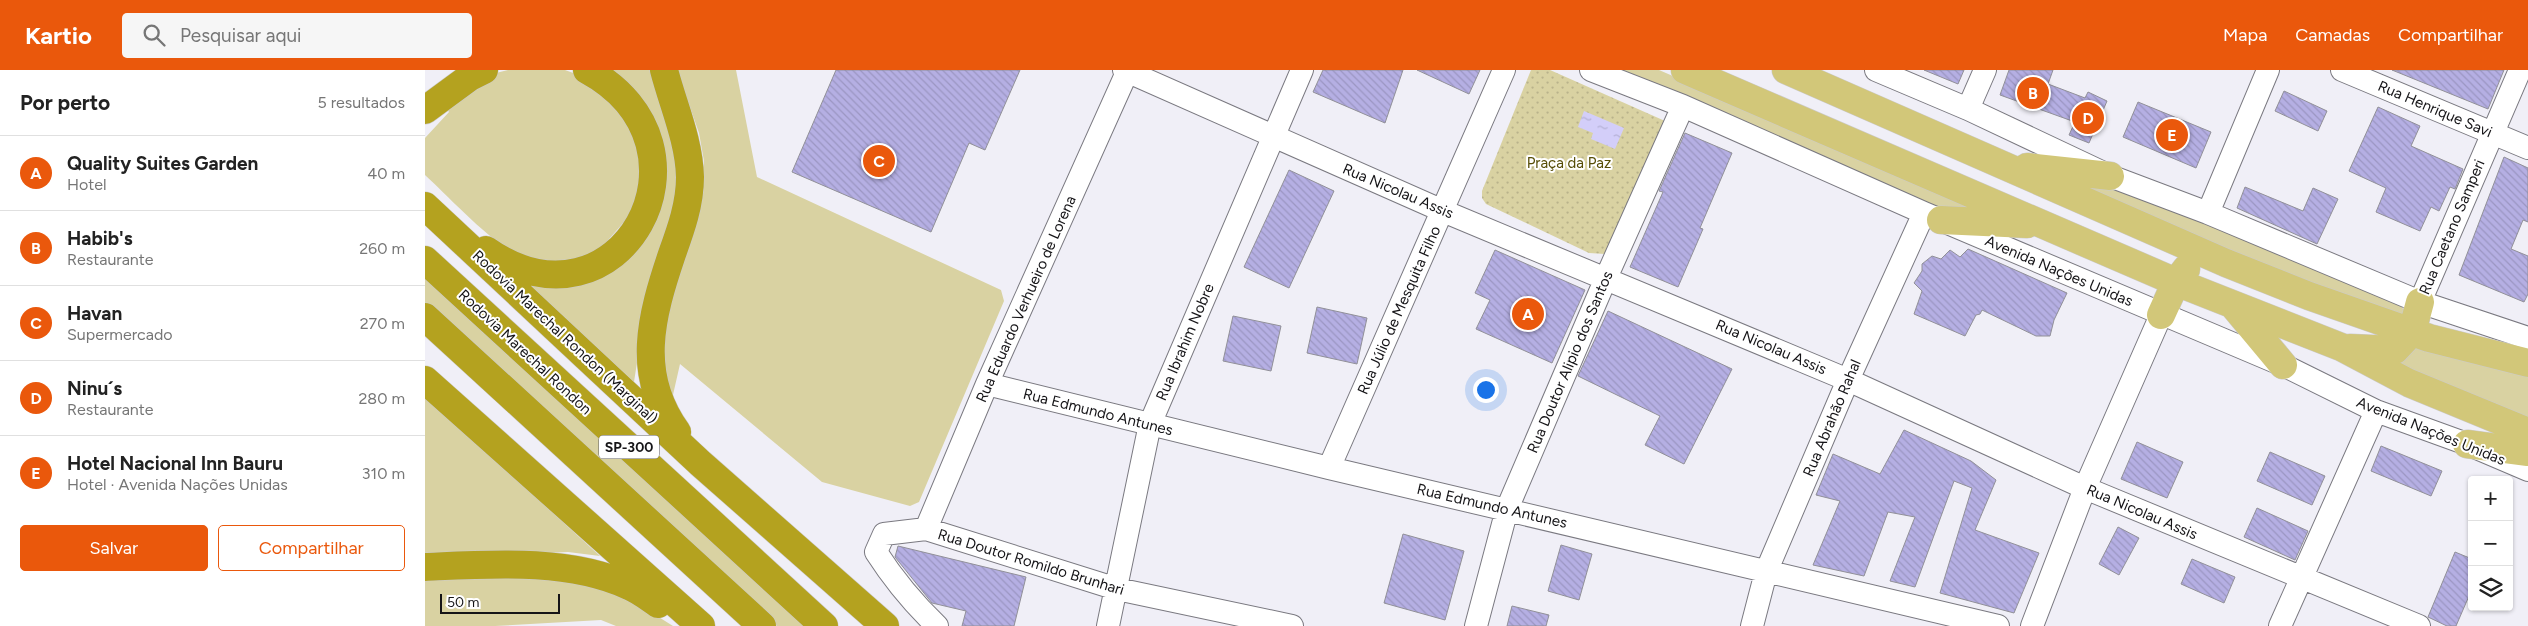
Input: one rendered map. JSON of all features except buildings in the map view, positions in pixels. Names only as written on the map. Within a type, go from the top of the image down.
[{"type":"highway","points":[[425,110],[470,77],[484,70]]},
{"type":"highway","points":[[426,207],[500,259],[529,271],[544,274],[574,272],[602,263],[616,254],[628,241],[646,211],[651,195],[653,162],[651,146],[636,113],[614,87],[587,70]]},
{"type":"highway","points":[[664,70],[681,126],[690,177],[684,221],[654,310],[650,333],[650,355],[657,394],[671,424],[700,463]]},
{"type":"highway","name":"Rodovia Marechal Rondon (Marginal)","points":[[426,207],[700,463],[885,626]]},
{"type":"highway","name":"Rodovia Marechal Rondon","points":[[425,260],[824,626]]},
{"type":"highway","name":"SP-300","points":[[425,317],[762,626]]},
{"type":"highway","points":[[425,380],[701,626]]},
{"type":"highway","points":[[425,567],[517,564],[581,572],[629,586],[694,626]]},
{"type":"main road","points":[[425,103],[456,70]]},
{"type":"main road","points":[[1685,70],[2176,282],[2341,347],[2409,383],[2528,432]]},
{"type":"main road","points":[[1786,70],[2226,263],[2309,296],[2412,332],[2528,363]]},
{"type":"main road","points":[[1999,164],[2110,176]]},
{"type":"main road","points":[[1933,217],[2043,224]]},
{"type":"main road","points":[[2161,316],[2176,282],[2188,266],[2226,263]]},
{"type":"main road","points":[[2341,347],[2395,350],[2412,332],[2420,302]]},
{"type":"main road","points":[[2232,304],[2283,365]]},
{"type":"main road","points":[[2467,444],[2528,452]]},
{"type":"street","name":"Rua Ibrahim Nobre","points":[[1108,626],[1150,424],[1302,70]]},
{"type":"street","name":"Rua Júlio de Mesquita Filho","points":[[1329,468],[1504,70]]},
{"type":"street","name":"Avenida Nações Unidas","points":[[1591,70],[1683,106],[2161,316],[2283,365],[2376,411],[2467,444],[2528,470]]},
{"type":"street","points":[[1876,70],[1968,109],[2110,176],[2208,213],[2420,302],[2528,338]]},
{"type":"street","points":[[1968,109],[1985,70]]},
{"type":"street","points":[[2208,213],[2269,70]]},
{"type":"street","name":"Rua Henrique Savi","points":[[2342,70],[2528,148]]},
{"type":"street","name":"Rua Caetano Samperi","points":[[2420,302],[2520,70]]},
{"type":"street","name":"Rua Nicolau Assis","points":[[1127,71],[1443,211],[1848,380],[2085,488],[2301,579],[2419,626]]},
{"type":"street","name":"Rua Eduardo Verhueiro de Lorena","points":[[926,530],[987,384],[1127,71]]},
{"type":"street","name":"Rua Doutor Alipio dos Santos","points":[[1476,626],[1507,509],[1606,278],[1683,106]]},
{"type":"street","name":"Rua Abrahão Rahal","points":[[1752,626],[1767,572],[1848,380],[1933,217]]},
{"type":"street","points":[[2032,626],[2085,488],[2161,316]]},
{"type":"street","name":"Rua Edmundo Antunes","points":[[987,384],[1329,468],[1998,626]]},
{"type":"street","points":[[2280,626],[2376,411]]},
{"type":"street","name":"Rua Doutor Romildo Brunhari","points":[[937,626],[906,594],[876,552],[884,534],[926,530],[1117,589],[1292,626]]},
{"type":"green space","points":[[508,70],[565,70],[587,78],[636,131],[643,200],[590,261],[535,259],[507,249],[483,230],[425,175],[425,138],[449,112],[445,106],[492,74]]},
{"type":"green space","points":[[606,70],[655,70],[682,187],[642,330],[634,382],[529,285],[556,286],[574,283],[661,191]]},
{"type":"green space","points":[[677,70],[736,70],[757,177],[1001,290],[1004,301],[919,502],[910,506],[822,482],[680,364],[670,408],[660,330],[697,220],[704,189],[704,161],[699,133]]},
{"type":"green space","name":"Praça da Paz","points":[[1531,70],[1550,70],[1665,121],[1605,254],[1589,253],[1486,204],[1482,198],[1482,191]]},
{"type":"green space","points":[[1614,70],[1659,70],[1987,212],[1944,210]]},
{"type":"green space","points":[[2079,183],[2141,196],[2400,304],[2405,312],[2403,317],[2398,317],[2097,197]]},
{"type":"green space","points":[[425,275],[809,626],[777,626],[425,305]]},
{"type":"green space","points":[[2420,345],[2528,376],[2528,419],[2396,363],[2414,346]]},
{"type":"green space","points":[[425,396],[600,556],[568,552],[425,558]]},
{"type":"green space","points":[[425,576],[571,579],[630,599],[673,626],[616,626],[601,620],[495,626],[425,626]]},
{"type":"water","points":[[1584,111],[1624,128],[1615,149],[1591,139],[1593,133],[1578,127]]},
{"type":"place","name":"Habib's","points":[[2033,93]]},
{"type":"place","name":"Ninu´s","points":[[2088,118]]},
{"type":"place","name":"Hotel Nacional Inn Bauru","points":[[2172,135]]},
{"type":"place","name":"Havan","points":[[879,161]]},
{"type":"place","name":"Quality Suites Garden","points":[[1528,314]]}]
